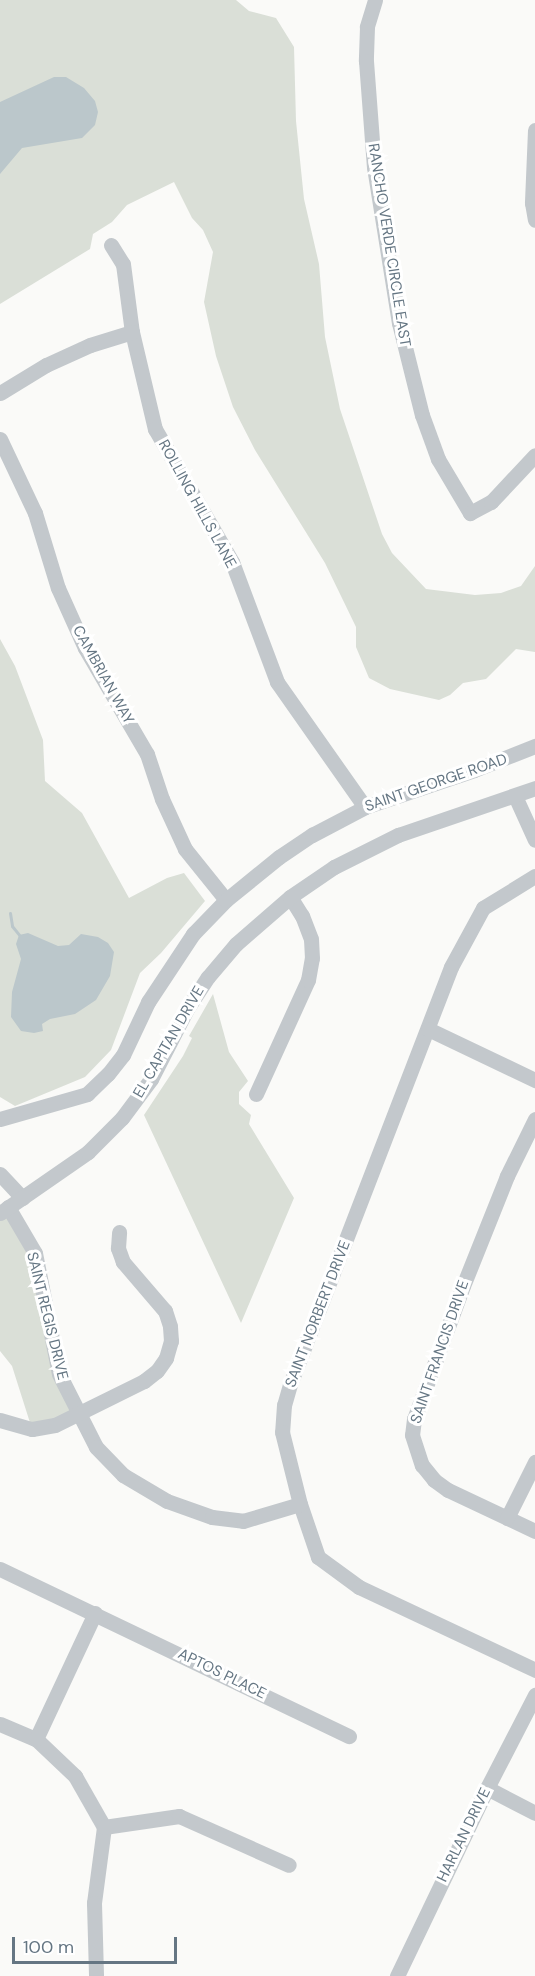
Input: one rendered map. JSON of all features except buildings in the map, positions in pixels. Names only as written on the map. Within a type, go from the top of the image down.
[{"type":"street","name":"RANCHO VERDE CIRCLE EAST","points":[[375,0],[368,27],[369,99],[374,167],[399,323],[422,414],[438,459],[470,513],[491,502],[535,455]]},
{"type":"street","points":[[535,130],[532,203],[535,220]]},
{"type":"street","name":"ROLLING HILLS LANE","points":[[111,245],[123,264],[132,332],[155,429],[232,562],[277,682],[365,807]]},
{"type":"street","points":[[0,393],[46,364],[90,345],[132,332]]},
{"type":"street","name":"CAMBRIAN WAY","points":[[0,439],[35,513],[58,588],[85,648],[147,754],[162,799],[185,849],[226,900]]},
{"type":"street","name":"SAINT GEORGE ROAD","points":[[0,1119],[87,1094],[108,1074],[123,1055],[148,1002],[193,934],[226,900],[295,846],[365,807],[474,770],[535,746]]},
{"type":"street","name":"EL CAPITAN DRIVE","points":[[4,1210],[88,1152],[122,1118],[151,1079],[187,1008],[208,977],[237,944],[290,897],[334,867],[398,835],[535,788]]},
{"type":"street","points":[[515,796],[535,840]]},
{"type":"street","name":"SAINT NORBERT DRIVE","points":[[535,876],[477,904],[284,1405],[282,1432],[300,1504],[318,1557],[359,1587],[535,1670]]},
{"type":"street","points":[[256,1094],[308,980],[312,958],[310,939],[302,916],[290,897]]},
{"type":"street","points":[[428,1029],[535,1080]]},
{"type":"street","name":"SAINT FRANCIS DRIVE","points":[[535,1119],[507,1176],[463,1286],[414,1419],[412,1434],[422,1466],[434,1480],[448,1490],[535,1531]]},
{"type":"street","points":[[0,1174],[22,1198]]},
{"type":"street","name":"SAINT REGIS DRIVE","points":[[4,1210],[35,1253],[59,1374],[77,1414],[96,1447],[123,1475],[167,1501],[212,1517],[243,1521],[300,1504]]},
{"type":"street","points":[[0,1420],[32,1429],[55,1425],[144,1381],[157,1371],[166,1358],[171,1341],[170,1326],[165,1311],[123,1262],[118,1248],[119,1232]]},
{"type":"street","points":[[507,1518],[535,1462]]},
{"type":"street","name":"APTOS PLACE","points":[[0,1569],[349,1736]]},
{"type":"street","points":[[36,1739],[95,1613]]},
{"type":"street","name":"HARLAN DRIVE","points":[[397,1976],[487,1788],[535,1695]]},
{"type":"street","points":[[0,1724],[36,1739],[75,1776],[104,1827],[94,1903],[96,1976]]},
{"type":"street","points":[[487,1788],[535,1813]]},
{"type":"street","points":[[104,1827],[179,1816],[289,1865]]},
{"type":"shaded area","points":[[0,0],[236,0],[249,11],[276,18],[294,47],[296,121],[304,199],[319,264],[325,337],[340,409],[382,534],[392,553],[426,589],[475,595],[501,593],[521,586],[535,566],[535,652],[516,649],[486,679],[463,683],[450,695],[439,700],[390,689],[369,678],[356,647],[356,627],[325,563],[255,450],[233,407],[216,356],[204,302],[213,252],[203,230],[192,218],[174,182],[127,205],[112,222],[93,234],[90,249],[0,304]]},
{"type":"shaded area","points":[[54,77],[66,77],[84,88],[95,101],[98,112],[95,125],[82,138],[22,148],[0,174],[0,102]]},
{"type":"shaded area","points":[[0,639],[15,666],[43,740],[45,781],[82,813],[129,898],[167,878],[184,873],[205,901],[161,953],[140,973],[111,1050],[85,1077],[15,1106],[0,1097]]},
{"type":"shaded area","points":[[28,933],[58,946],[69,945],[81,934],[98,937],[108,943],[114,952],[110,976],[96,1000],[75,1014],[50,1019],[42,1024],[43,1031],[34,1033],[21,1031],[11,1017],[12,992],[21,959],[16,944],[19,935]]},
{"type":"shaded area","points":[[213,994],[229,1052],[248,1081],[239,1092],[239,1104],[251,1115],[249,1124],[294,1198],[241,1323],[144,1115],[183,1056],[192,1038],[189,1036]]},
{"type":"shaded area","points":[[8,1207],[35,1253],[77,1414],[32,1429],[12,1366],[0,1351],[0,1213]]},
{"type":"waterway","points":[[10,913],[12,926],[20,936]]}]
